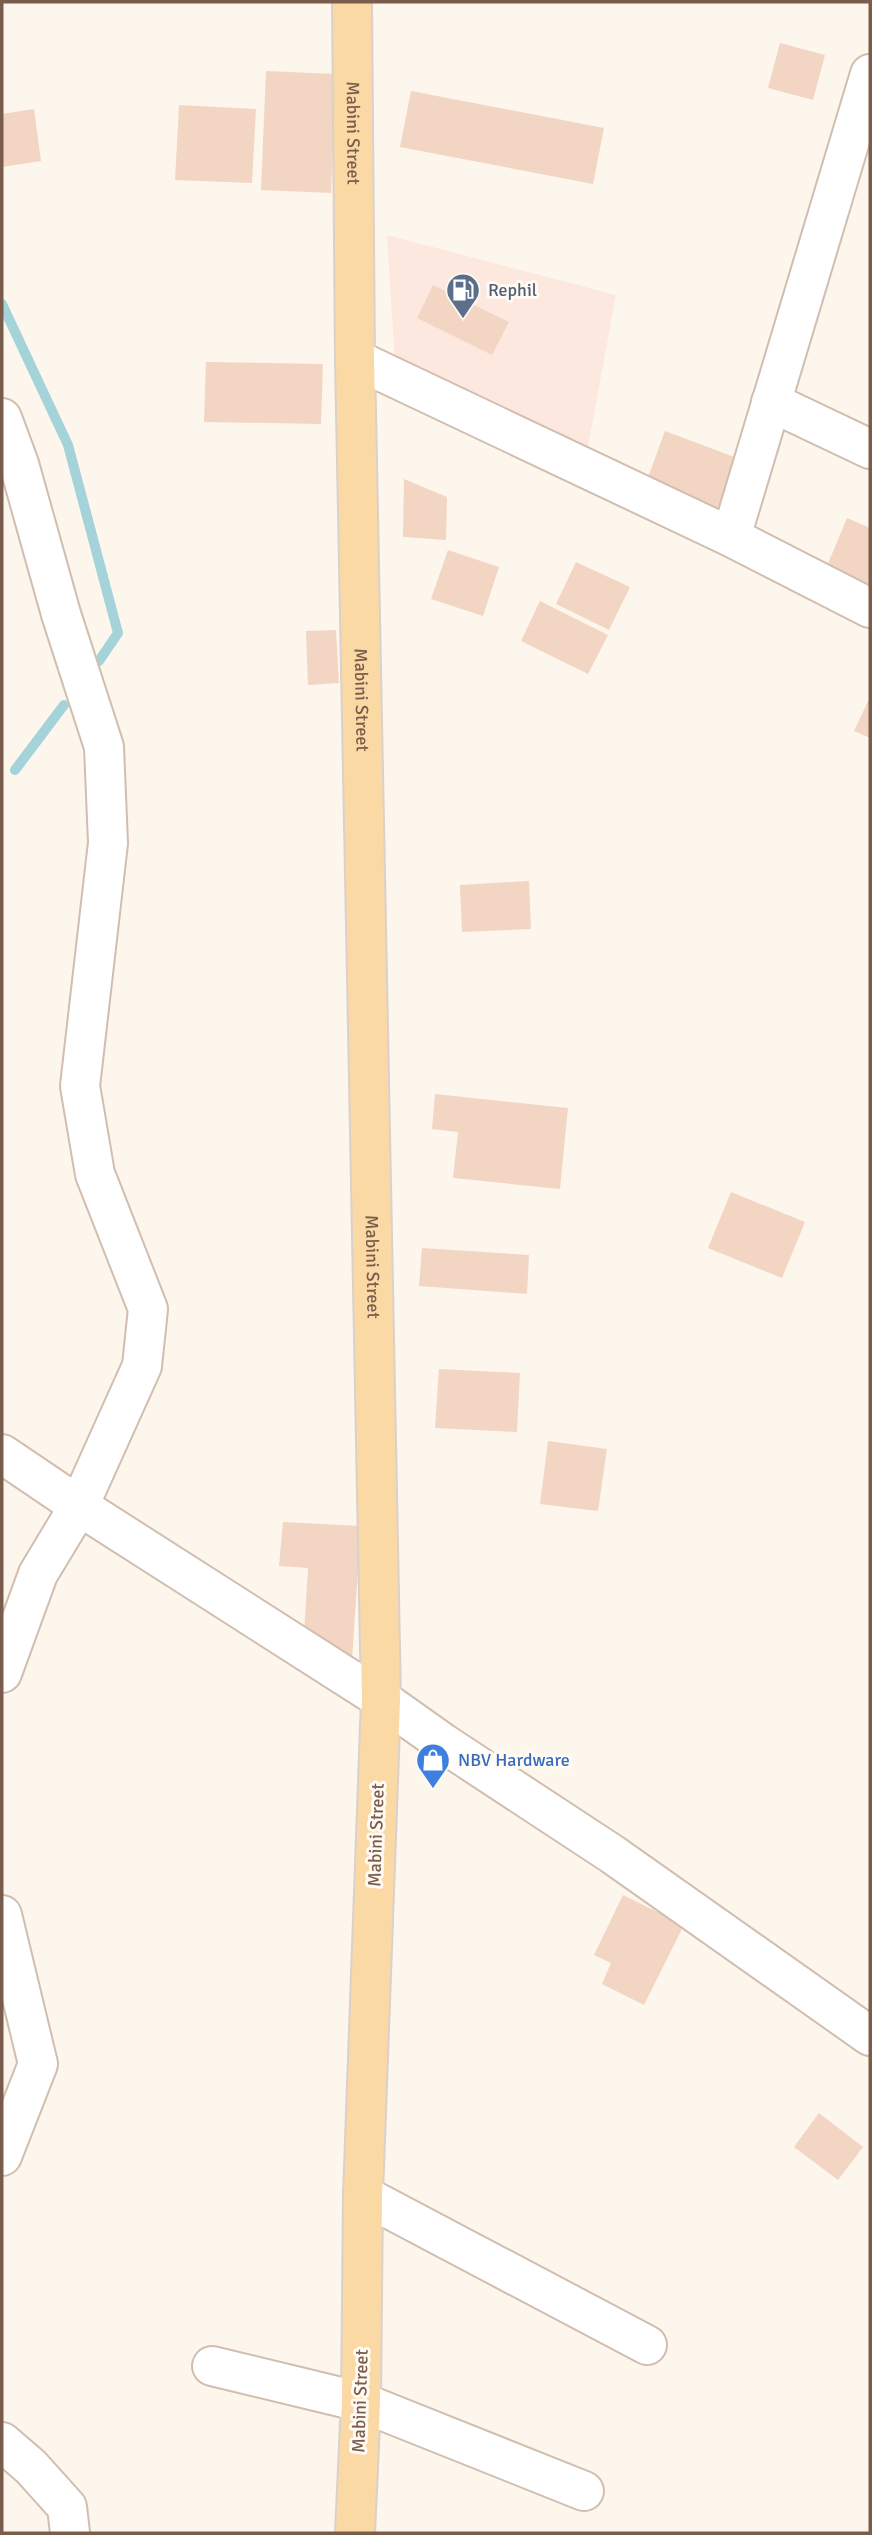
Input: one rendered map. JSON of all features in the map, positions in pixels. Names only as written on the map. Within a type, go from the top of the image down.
[{"type":"main road","name":"Mabini Street","points":[[352,2],[355,359],[380,1699],[363,2195],[361,2402],[355,2533]]},
{"type":"street","points":[[731,537],[870,74]]},
{"type":"street","points":[[355,359],[731,537],[870,608]]},
{"type":"street","points":[[771,402],[870,449]]},
{"type":"street","points":[[2,418],[19,464],[61,614],[104,747],[108,843],[80,1086],[95,1174],[148,1310],[142,1366],[79,1506],[38,1574],[2,1673]]},
{"type":"street","points":[[2,1454],[380,1699],[612,1854],[870,2036]]},
{"type":"street","points":[[2,1915],[38,2064],[2,2156]]},
{"type":"street","points":[[363,2195],[647,2345]]},
{"type":"street","points":[[212,2366],[361,2402],[584,2491]]},
{"type":"street","points":[[2,2442],[31,2467],[66,2507],[70,2533]]},
{"type":"shaded area","points":[[387,235],[616,295],[588,447],[395,364]]},
{"type":"building","points":[[780,43],[825,55],[813,100],[768,88]]},
{"type":"building","points":[[266,71],[336,74],[331,193],[261,190]]},
{"type":"building","points":[[411,91],[604,128],[593,184],[400,147]]},
{"type":"building","points":[[179,105],[256,109],[252,183],[175,180]]},
{"type":"building","points":[[34,109],[41,161],[2,167],[2,114]]},
{"type":"building","name":"Rephil","points":[[433,285],[509,322],[492,355],[417,318]]},
{"type":"building","points":[[206,362],[323,364],[321,424],[204,422]]},
{"type":"building","points":[[665,431],[737,458],[719,509],[646,483]]},
{"type":"building","points":[[404,479],[447,497],[446,540],[403,537]]},
{"type":"building","points":[[847,518],[870,528],[870,586],[827,566]]},
{"type":"building","points":[[448,550],[499,567],[483,616],[431,599]]},
{"type":"building","points":[[576,562],[630,587],[609,630],[556,604]]},
{"type":"building","points":[[540,601],[608,635],[588,674],[521,641]]},
{"type":"building","points":[[336,630],[339,683],[308,685],[306,631]]},
{"type":"building","points":[[870,697],[870,738],[854,731]]},
{"type":"building","points":[[529,881],[531,929],[462,932],[460,885]]},
{"type":"building","points":[[435,1094],[568,1108],[560,1189],[453,1178],[458,1132],[432,1129]]},
{"type":"building","points":[[731,1192],[805,1222],[782,1278],[708,1248]]},
{"type":"building","points":[[422,1248],[529,1255],[527,1294],[419,1286]]},
{"type":"building","points":[[439,1369],[520,1373],[517,1432],[435,1428]]},
{"type":"building","points":[[548,1441],[607,1449],[598,1511],[540,1504]]},
{"type":"building","points":[[283,1522],[361,1526],[352,1659],[304,1633],[308,1568],[279,1566]]},
{"type":"building","points":[[623,1895],[684,1925],[644,2005],[602,1984],[611,1963],[594,1955]]},
{"type":"building","points":[[819,2113],[863,2147],[838,2180],[794,2147]]},
{"type":"waterway","points":[[2,304],[68,445],[118,633],[99,661]]},
{"type":"waterway","points":[[15,770],[64,705]]},
{"type":"place","name":"Rephil","points":[[463,320]]},
{"type":"place","name":"NBV Hardware","points":[[433,1790]]}]
